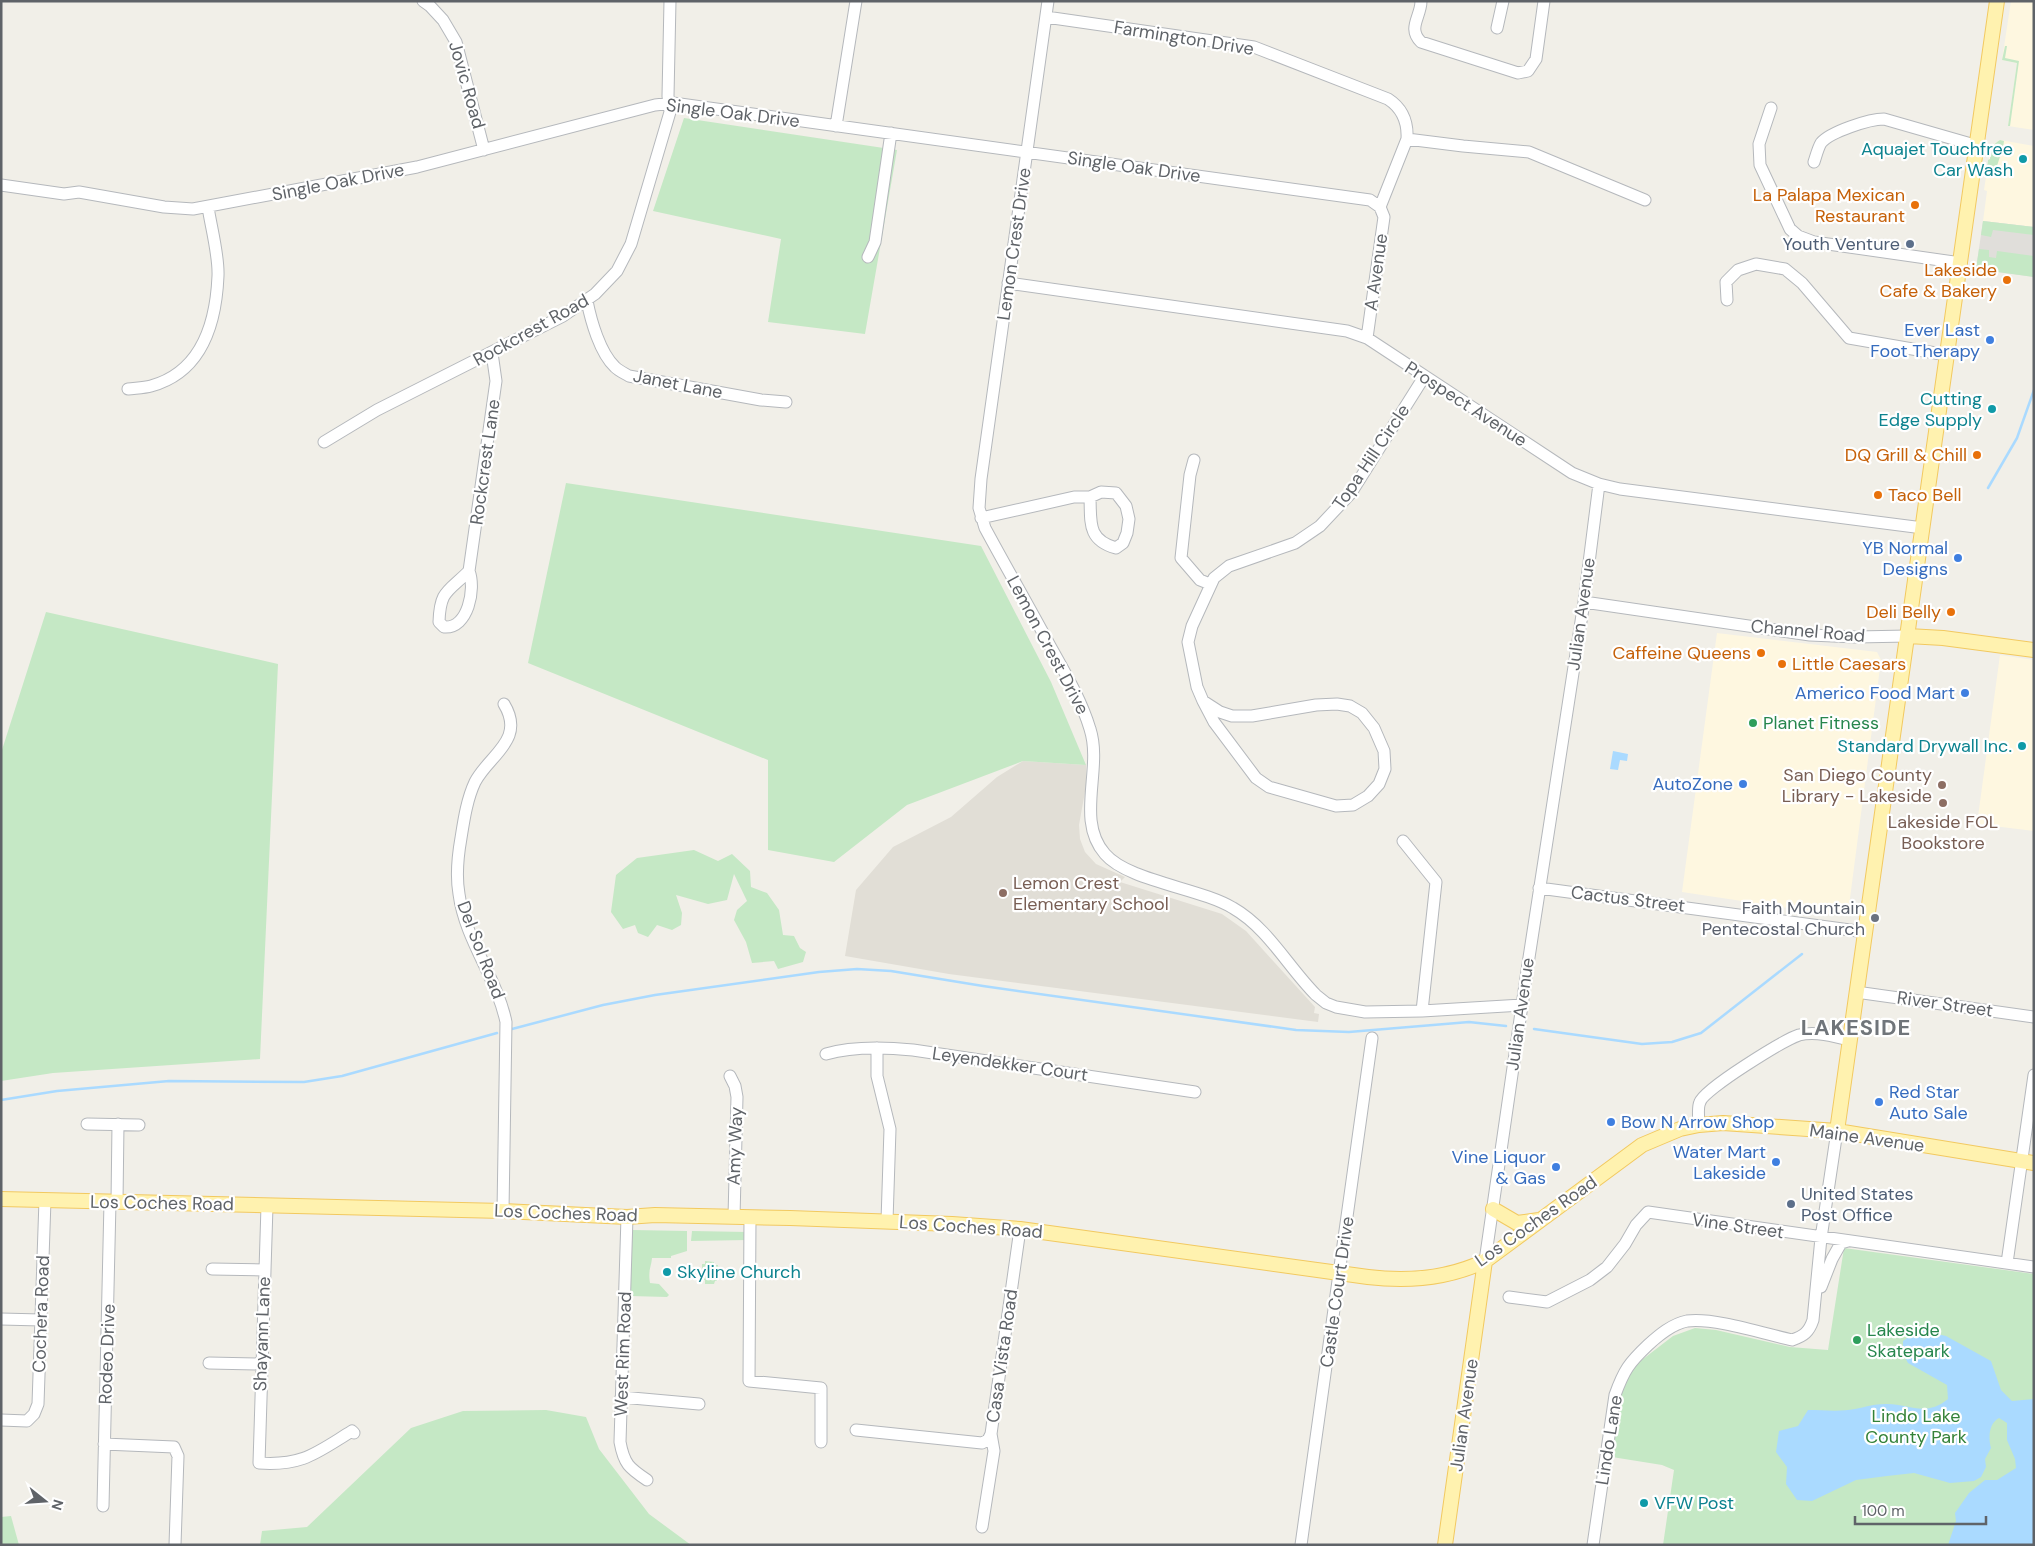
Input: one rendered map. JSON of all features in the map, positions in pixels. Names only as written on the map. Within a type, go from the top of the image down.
[{"type":"main road","points":[[1836,1131],[1978,146],[1997,1]]},
{"type":"main road","name":"Channel Road","points":[[1908,636],[1943,638],[2034,650]]},
{"type":"main road","name":"Maine Avenue","points":[[1699,1125],[1723,1123],[1836,1131],[2028,1162]]},
{"type":"main road","name":"Los Coches Road","points":[[1,1199],[627,1217],[655,1215],[887,1221],[1020,1229],[1340,1274],[1391,1280],[1418,1280],[1459,1271],[1485,1261],[1642,1146],[1680,1128],[1699,1125]]},
{"type":"main road","points":[[1493,1209],[1517,1223],[1542,1220]]},
{"type":"main road","name":"Julian Avenue","points":[[1446,1545],[1485,1261]]},
{"type":"street","name":"Jovic Road","points":[[423,1],[443,20],[456,42],[484,150]]},
{"type":"street","name":"Rockcrest Road","points":[[324,442],[377,410],[563,316],[586,301],[617,270],[631,244],[670,112],[670,1]]},
{"type":"street","points":[[836,126],[856,1]]},
{"type":"street","name":"Lemon Crest Drive","points":[[1048,1],[979,492],[981,518],[1071,684],[1090,729],[1094,759],[1091,820],[1097,842],[1105,855],[1125,869],[1235,908],[1259,929],[1308,988],[1326,1003],[1354,1011],[1381,1013],[1522,1005]]},
{"type":"street","points":[[1421,1],[1414,27],[1414,33],[1421,42],[1518,74],[1528,71],[1536,58],[1544,1]]},
{"type":"street","points":[[1497,28],[1503,1]]},
{"type":"street","name":"Farmington Drive","points":[[1046,17],[1254,47],[1388,99],[1397,106],[1404,116],[1407,138]]},
{"type":"street","name":"Single Oak Drive","points":[[1,185],[64,194],[79,192],[164,207],[193,209],[398,172],[646,107],[669,103],[1027,151],[1310,193],[1362,198],[1376,203],[1380,207]]},
{"type":"street","points":[[1771,108],[1759,144],[1760,165],[1790,229],[1798,236],[1814,242],[1961,263]]},
{"type":"street","points":[[1814,162],[1822,143],[1852,126],[1874,119],[1884,119],[1978,146]]},
{"type":"street","points":[[868,258],[875,242],[891,134]]},
{"type":"street","points":[[1380,207],[1407,138],[1463,146],[1529,152],[1645,200]]},
{"type":"street","points":[[128,389],[151,386],[172,377],[189,364],[205,342],[211,327],[218,274],[208,207]]},
{"type":"street","name":"A Avenue","points":[[1367,338],[1384,217],[1380,207]]},
{"type":"street","points":[[1727,300],[1726,282],[1738,270],[1756,264],[1785,270],[1802,283],[1848,338],[1947,355]]},
{"type":"street","name":"Prospect Avenue","points":[[1008,283],[1347,331],[1367,338],[1572,473],[1599,484],[1620,489],[1923,528]]},
{"type":"street","name":"Janet Lane","points":[[586,301],[592,324],[608,358],[615,367],[629,376],[761,400],[786,402]]},
{"type":"street","name":"Rockcrest Lane","points":[[469,571],[496,381],[492,353]]},
{"type":"street","name":"Topa Hill Circle","points":[[1203,701],[1220,712],[1232,716],[1261,714],[1316,705],[1337,704],[1350,706],[1362,713],[1374,728],[1384,751],[1385,769],[1379,784],[1368,796],[1353,804],[1336,806],[1269,787],[1256,778],[1214,722],[1203,701],[1197,688],[1188,642],[1192,626],[1214,578],[1229,566],[1295,543],[1320,526],[1351,493],[1424,377]]},
{"type":"street","points":[[1194,460],[1190,475],[1181,558],[1200,580],[1210,584]]},
{"type":"street","name":"Julian Avenue","points":[[1485,1261],[1539,888],[1584,602],[1599,484]]},
{"type":"street","points":[[981,518],[1074,497],[1090,497],[1101,492],[1116,493],[1126,506],[1129,519],[1123,543],[1116,548],[1105,545],[1096,538],[1091,528],[1090,497]]},
{"type":"street","name":"Channel Road","points":[[1584,602],[1810,635],[1856,637],[1908,636]]},
{"type":"street","name":"Del Sol Road","points":[[503,1212],[506,1022],[499,994],[465,917],[458,884],[460,839],[470,793],[481,771],[503,748],[508,739],[509,716],[504,704]]},
{"type":"street","points":[[1403,841],[1436,882],[1422,1011]]},
{"type":"street","name":"Cactus Street","points":[[1539,888],[1865,932]]},
{"type":"street","name":"River Street","points":[[1856,992],[2034,1017]]},
{"type":"street","points":[[1699,1125],[1700,1101],[1707,1092],[1762,1055],[1800,1035],[1815,1034],[1849,1040]]},
{"type":"street","name":"Castle Court Drive","points":[[1301,1545],[1372,1038]]},
{"type":"street","points":[[877,1048],[878,1086],[887,1112],[890,1129],[887,1221]]},
{"type":"street","name":"Leyendekker Court","points":[[826,1054],[844,1049],[913,1050],[1195,1092]]},
{"type":"street","points":[[2007,1263],[2028,1162],[2034,1075]]},
{"type":"street","name":"Amy Way","points":[[730,1076],[735,1086],[737,1097],[734,1217]]},
{"type":"street","points":[[87,1124],[139,1125]]},
{"type":"street","name":"Rodeo Drive","points":[[104,1506],[104,1444],[118,1124]]},
{"type":"street","points":[[1815,1306],[1821,1238],[1836,1131]]},
{"type":"street","name":"Cochera Road","points":[[1,1420],[25,1422],[34,1414],[38,1404],[45,1200]]},
{"type":"street","name":"Shayann Lane","points":[[266,1206],[259,1463],[280,1464],[298,1461],[315,1454],[352,1431],[354,1433]]},
{"type":"street","name":"Vine Street","points":[[1508,1297],[1547,1302],[1590,1280],[1607,1267],[1625,1244],[1636,1225],[1648,1212],[2034,1267]]},
{"type":"street","name":"West Rim Road","points":[[627,1217],[620,1442],[623,1457],[629,1468],[647,1480]]},
{"type":"street","points":[[750,1218],[749,1381],[821,1388],[821,1442]]},
{"type":"street","name":"Casa Vista Road","points":[[856,1430],[982,1443],[988,1440],[991,1434],[1020,1229]]},
{"type":"street","points":[[1815,1306],[1832,1259],[1841,1244],[1848,1241]]},
{"type":"street","points":[[212,1269],[264,1270]]},
{"type":"street","name":"Lindo Lane","points":[[1592,1545],[1615,1395],[1622,1375],[1630,1362],[1662,1333],[1686,1321],[1706,1321],[1792,1340],[1802,1336],[1810,1329],[1815,1306]]},
{"type":"street","points":[[1,1319],[41,1320]]},
{"type":"street","points":[[209,1363],[262,1364]]},
{"type":"street","points":[[621,1397],[700,1404]]},
{"type":"street","points":[[982,1527],[994,1451],[991,1434]]},
{"type":"street","points":[[104,1444],[174,1446],[178,1456],[175,1545]]},
{"type":"shaded area","points":[[2011,1],[2034,1],[2034,130],[2008,126],[2017,63],[2002,60]]},
{"type":"shaded area","points":[[2000,140],[2034,146],[2034,227],[1983,221],[1987,191],[1984,190],[1990,151],[1994,144]]},
{"type":"shaded area","points":[[1983,221],[2034,227],[2034,277],[1976,269]]},
{"type":"shaded area","points":[[1717,633],[1877,652],[1881,660],[1849,906],[1841,916],[1682,892]]},
{"type":"shaded area","points":[[2000,655],[2034,660],[2034,831],[1977,824]]},
{"type":"shaded area","name":"Lemon Crest Elementary School","points":[[1023,761],[1086,765],[1086,786],[1079,825],[1080,839],[1085,852],[1096,864],[1125,877],[1120,882],[1222,914],[1246,931],[1315,1007],[1314,1013],[1319,1014],[1318,1022],[949,974],[845,956],[856,890],[893,847],[951,817],[997,777]]},
{"type":"green space","points":[[2005,46],[2007,46],[2005,58],[2019,61],[2010,126],[2008,126],[2017,63],[2002,60]]},
{"type":"green space","points":[[684,118],[897,150],[865,334],[768,322],[781,239],[653,211]]},
{"type":"green space","points":[[2000,140],[2004,141],[1996,171],[1987,171],[1991,149]]},
{"type":"green space","points":[[1983,221],[2034,227],[2034,235],[1993,230],[1991,237],[1981,235]]},
{"type":"green space","points":[[1979,249],[1989,250],[1989,257],[1996,258],[1997,251],[2034,256],[2034,277],[1976,269]]},
{"type":"green space","points":[[566,483],[981,546],[1051,682],[1086,765],[1023,761],[907,805],[834,862],[768,850],[768,760],[528,663]]},
{"type":"green space","points":[[46,612],[278,664],[260,1059],[53,1073],[1,1081],[1,753]]},
{"type":"green space","points":[[694,850],[718,861],[732,854],[750,871],[751,887],[767,893],[779,910],[783,935],[794,936],[800,948],[806,952],[803,962],[778,969],[774,961],[752,963],[746,942],[734,920],[737,910],[747,901],[734,874],[727,900],[708,904],[676,895],[682,913],[681,925],[672,930],[657,925],[648,937],[638,933],[635,925],[623,929],[611,912],[616,875],[637,858]]},
{"type":"green space","points":[[632,1230],[687,1231],[687,1251],[671,1256],[671,1258],[652,1258],[649,1272],[650,1283],[659,1284],[669,1295],[667,1297],[630,1296]]},
{"type":"green space","points":[[692,1231],[747,1232],[747,1240],[691,1241]]},
{"type":"green space","name":"Lindo Lake County Park","points":[[1844,1248],[2034,1274],[2034,1545],[1663,1545],[1674,1470],[1662,1465],[1612,1457],[1619,1399],[1624,1381],[1634,1366],[1673,1336],[1695,1328],[1716,1330],[1790,1347],[1828,1350]]},
{"type":"green space","points":[[705,1261],[714,1262],[714,1265],[718,1265],[717,1281],[714,1284],[705,1284],[705,1280],[702,1280],[702,1264],[705,1264]]},
{"type":"green space","points":[[546,1410],[586,1417],[599,1449],[649,1514],[691,1545],[260,1545],[262,1531],[307,1527],[411,1428],[463,1411]]},
{"type":"green space","points":[[11,1516],[19,1545],[1,1545],[1,1517]]},
{"type":"water","points":[[1613,751],[1628,754],[1627,761],[1620,760],[1618,770],[1610,769]]},
{"type":"water","points":[[1919,1330],[1946,1336],[1991,1361],[2001,1390],[2012,1401],[2034,1399],[2034,1545],[1948,1545],[1956,1521],[1955,1513],[1969,1493],[1985,1480],[1997,1480],[2016,1468],[2015,1459],[2007,1440],[2007,1423],[1999,1418],[1991,1427],[1991,1448],[1985,1459],[1986,1467],[1981,1477],[1974,1481],[1950,1483],[1914,1473],[1887,1476],[1856,1480],[1812,1501],[1797,1500],[1786,1484],[1787,1467],[1776,1452],[1779,1431],[1798,1426],[1808,1410],[1843,1410],[1885,1404],[1924,1409],[1940,1405],[1948,1399],[1947,1385],[1908,1363],[1903,1354],[1903,1341]]},
{"type":"waterway","points":[[1988,488],[2017,438],[2034,390]]},
{"type":"waterway","points":[[1534,1029],[1642,1044],[1672,1042],[1701,1033],[1802,954]]},
{"type":"waterway","points":[[512,1029],[603,1005],[655,995],[819,972],[857,969],[891,971],[983,986],[1296,1030],[1349,1032],[1469,1022],[1506,1026]]},
{"type":"waterway","points":[[1,1100],[57,1091],[169,1081],[304,1082],[342,1076],[497,1033]]},
{"type":"place","name":"Aquajet Touchfree Car Wash","points":[[2023,159]]},
{"type":"place","name":"La Palapa Mexican Restaurant","points":[[1915,205]]},
{"type":"place","name":"Youth Venture","points":[[1910,244]]},
{"type":"place","name":"Lakeside Cafe & Bakery","points":[[2007,280]]},
{"type":"place","name":"Ever Last Foot Therapy","points":[[1990,340]]},
{"type":"place","name":"Cutting Edge Supply","points":[[1992,409]]},
{"type":"place","name":"DQ Grill & Chill","points":[[1977,455]]},
{"type":"place","name":"Taco Bell","points":[[1878,495]]},
{"type":"place","name":"YB Normal Designs","points":[[1958,558]]},
{"type":"place","name":"Deli Belly","points":[[1951,612]]},
{"type":"place","name":"Caffeine Queens","points":[[1761,653]]},
{"type":"place","name":"Little Caesars","points":[[1782,664]]},
{"type":"place","name":"Americo Food Mart","points":[[1965,693]]},
{"type":"place","name":"Planet Fitness","points":[[1753,723]]},
{"type":"place","name":"Standard Drywall Inc.","points":[[2022,746]]},
{"type":"place","name":"AutoZone","points":[[1743,784]]},
{"type":"place","name":"San Diego County Library - Lakeside","points":[[1942,785]]},
{"type":"place","name":"Lakeside FOL Bookstore","points":[[1943,803]]},
{"type":"place","name":"Lemon Crest Elementary School","points":[[1003,893]]},
{"type":"place","name":"Faith Mountain Pentecostal Church","points":[[1875,918]]},
{"type":"place","name":"Red Star Auto Sale","points":[[1879,1102]]},
{"type":"place","name":"Bow N Arrow Shop","points":[[1611,1122]]},
{"type":"place","name":"Water Mart Lakeside","points":[[1776,1162]]},
{"type":"place","name":"Vine Liquor & Gas","points":[[1556,1167]]},
{"type":"place","name":"United States Post Office","points":[[1791,1204]]},
{"type":"place","name":"Skyline Church","points":[[667,1272]]},
{"type":"place","name":"Lakeside Skatepark","points":[[1857,1340]]},
{"type":"place","name":"VFW Post","points":[[1644,1503]]},
{"type":"district","name":"LAKESIDE","points":[[1856,1027]]}]
